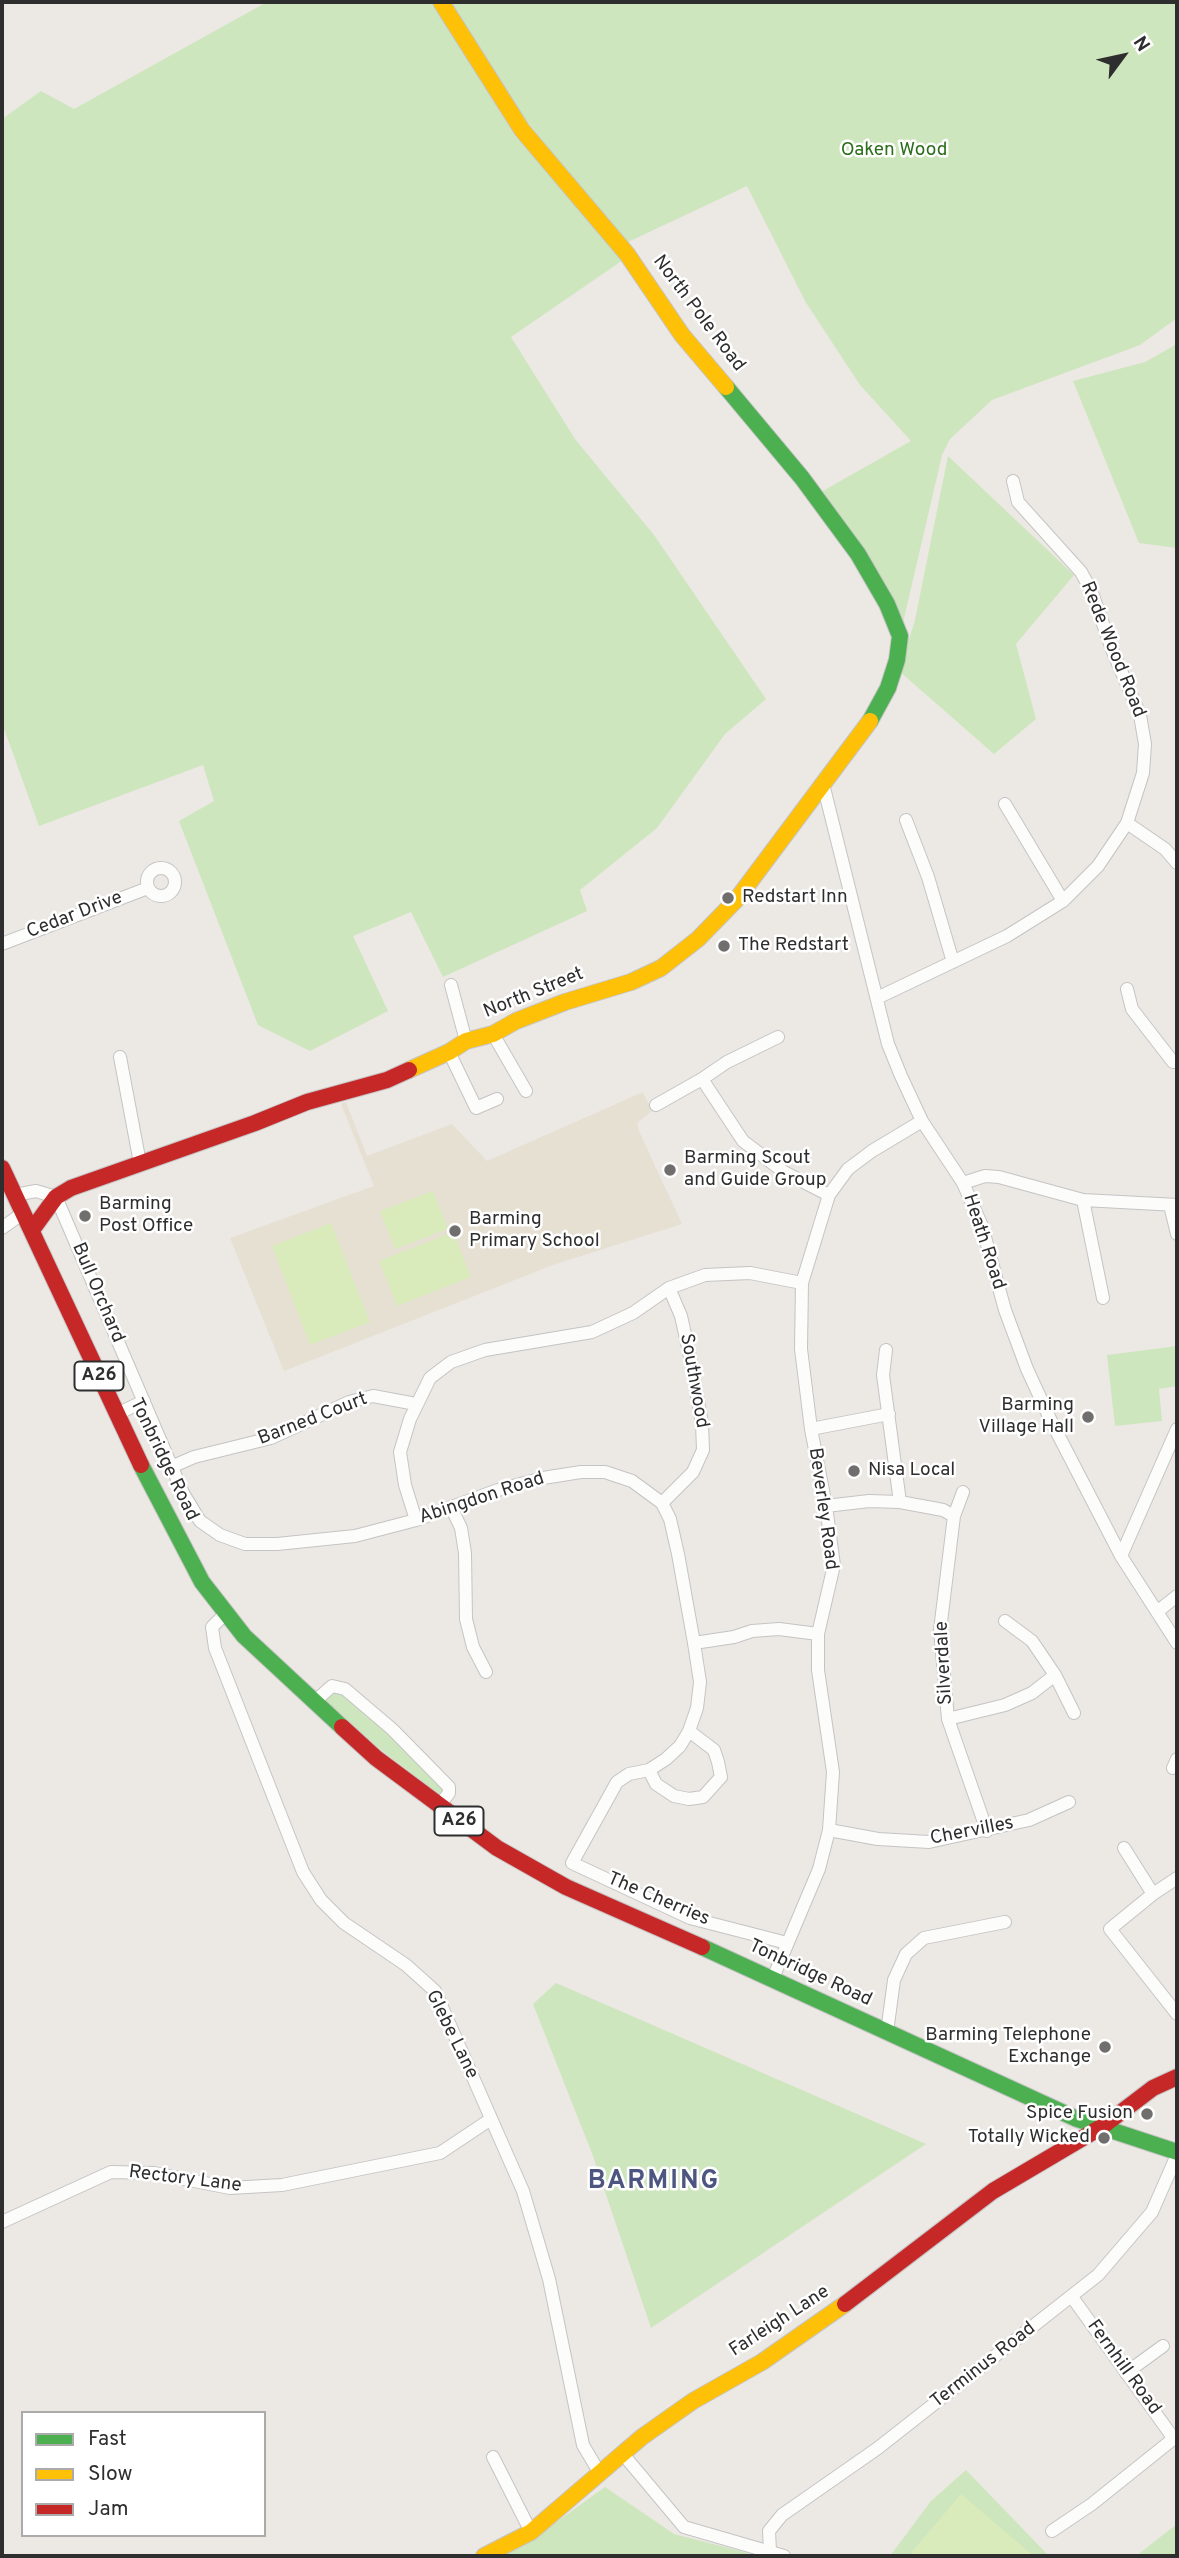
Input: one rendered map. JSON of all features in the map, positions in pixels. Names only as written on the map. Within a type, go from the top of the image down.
[{"type":"street","name":"North Pole Road","points":[[441,2],[522,130],[627,254],[682,335],[802,478],[858,554],[887,604],[900,636],[897,660]]},
{"type":"street","name":"Rede Wood Road","points":[[877,998],[1007,936],[1063,901],[1098,866],[1127,823],[1143,773],[1145,744],[1140,715],[1113,652],[1091,590],[1081,572],[1018,502],[1013,481]]},
{"type":"street","name":"North Street","points":[[32,1230],[56,1197],[71,1188],[307,1102],[387,1080],[449,1052],[466,1041],[493,1034],[539,1011],[646,976],[676,957],[715,923],[737,899],[823,784],[877,710],[897,660]]},
{"type":"street","name":"Heath Road","points":[[823,784],[888,1044],[922,1121],[963,1183],[982,1226],[1005,1310],[1027,1368],[1077,1473],[1121,1556],[1177,1643]]},
{"type":"street","points":[[1005,804],[1063,901]]},
{"type":"street","points":[[905,820],[928,877],[953,962]]},
{"type":"street","points":[[1127,823],[1165,849],[1177,863]]},
{"type":"street","name":"Cedar Drive","points":[[2,944],[148,888]]},
{"type":"street","points":[[451,985],[466,1041]]},
{"type":"street","points":[[1127,989],[1132,1009],[1173,1062],[1177,1062]]},
{"type":"street","points":[[493,1034],[526,1091]]},
{"type":"street","points":[[653,1108],[727,1062],[778,1037]]},
{"type":"street","points":[[449,1052],[476,1108],[497,1099]]},
{"type":"street","points":[[120,1057],[140,1163]]},
{"type":"street","points":[[702,1079],[744,1140],[784,1172],[829,1195]]},
{"type":"street","name":"Beverley Road","points":[[773,1978],[819,1869],[829,1830],[833,1772],[818,1670],[818,1634],[834,1565],[811,1429],[801,1349],[802,1283],[829,1195],[848,1169],[872,1150],[922,1121]]},
{"type":"street","name":"Tonbridge Road","points":[[2,1168],[154,1493],[202,1582],[244,1636],[376,1758],[498,1848],[566,1887],[773,1978],[1077,2119],[1177,2154]]},
{"type":"street","points":[[963,1183],[985,1176],[999,1177],[1083,1200],[1174,1205],[1177,1234]]},
{"type":"street","points":[[15,1195],[36,1191],[56,1197]]},
{"type":"street","name":"Bull Orchard","points":[[56,1197],[144,1401]]},
{"type":"street","points":[[1083,1200],[1104,1298]]},
{"type":"street","points":[[2,1228],[23,1213]]},
{"type":"street","points":[[416,1520],[405,1485],[401,1452],[416,1404],[430,1378],[451,1362],[485,1350],[592,1332],[633,1313],[669,1288],[705,1275],[750,1273],[802,1283]]},
{"type":"street","name":"Southwood","points":[[662,1503],[693,1472],[703,1450],[702,1423],[690,1352],[681,1317],[669,1288]]},
{"type":"street","points":[[886,1350],[883,1375],[900,1502]]},
{"type":"street","name":"Barned Court","points":[[171,1466],[194,1457],[271,1438],[349,1402],[373,1396],[416,1404]]},
{"type":"street","points":[[117,1413],[144,1401]]},
{"type":"street","name":"Abingdon Road","points":[[144,1401],[183,1493],[200,1521],[220,1535],[245,1545],[342,1537],[416,1520],[543,1478],[580,1472],[605,1472],[632,1481],[662,1503]]},
{"type":"street","points":[[811,1429],[889,1414]]},
{"type":"street","points":[[1121,1556],[1177,1429]]},
{"type":"street","name":"Silverdale","points":[[963,1492],[954,1516],[940,1630],[948,1719],[987,1831]]},
{"type":"street","points":[[826,1506],[869,1501],[900,1502],[943,1510],[954,1516]]},
{"type":"street","points":[[662,1503],[670,1520],[678,1554],[700,1682],[697,1708],[689,1731],[680,1746],[649,1770],[656,1784],[674,1796],[689,1799],[703,1797],[721,1777],[714,1750],[689,1731]]},
{"type":"street","points":[[451,1507],[461,1528],[466,1553],[466,1619],[473,1647],[485,1672]]},
{"type":"street","points":[[1158,1611],[1177,1597]]},
{"type":"street","name":"Glebe Lane","points":[[225,1614],[212,1627],[215,1648],[303,1872],[321,1900],[344,1923],[406,1965],[435,1991],[523,2192],[549,2280],[583,2445],[599,2472]]},
{"type":"street","points":[[1005,1621],[1032,1641],[1055,1675],[1074,1713]]},
{"type":"street","points":[[694,1643],[734,1637],[752,1631],[779,1629],[818,1634]]},
{"type":"street","points":[[948,1719],[1005,1705],[1032,1693],[1055,1675]]},
{"type":"street","points":[[314,1702],[332,1686],[345,1689],[392,1729],[449,1787],[449,1793],[439,1807]]},
{"type":"street","name":"The Cherries","points":[[649,1770],[629,1774],[617,1782],[572,1863],[690,1917],[787,1943]]},
{"type":"street","name":"Chervilles","points":[[829,1830],[878,1839],[929,1842],[1029,1820],[1069,1801]]},
{"type":"street","points":[[1124,1847],[1153,1894]]},
{"type":"street","points":[[1177,1878],[1110,1929],[1177,2014]]},
{"type":"street","points":[[887,2032],[894,1980],[906,1954],[924,1938],[1005,1923]]},
{"type":"street","points":[[989,1926],[990,1941]]},
{"type":"street","name":"Farleigh Lane","points":[[484,2556],[531,2532],[622,2453],[693,2401],[762,2362],[814,2328],[993,2191],[1103,2126],[1153,2088],[1177,2077]]},
{"type":"street","name":"Rectory Lane","points":[[2,2222],[111,2172],[154,2173],[230,2188],[282,2185],[440,2153],[491,2119]]},
{"type":"street","name":"Terminus Road","points":[[771,2551],[769,2531],[782,2515],[878,2448],[1098,2275],[1152,2212],[1177,2154]]},
{"type":"street","name":"Fernhill Road","points":[[1072,2297],[1175,2437]]},
{"type":"street","points":[[1126,2373],[1163,2346]]},
{"type":"street","points":[[1052,2532],[1092,2504],[1175,2437]]},
{"type":"street","points":[[622,2453],[684,2527],[784,2556]]},
{"type":"street","points":[[493,2457],[531,2532]]},
{"type":"shaded area","name":"Barming Primary School","points":[[643,1092],[652,1111],[637,1123],[639,1131],[682,1224],[553,1265],[284,1371],[230,1238],[374,1186],[341,1104],[346,1102],[367,1156],[452,1124],[487,1161]]},
{"type":"green space","points":[[267,2],[432,2],[515,136],[623,260],[511,337],[575,439],[654,535],[766,699],[725,734],[657,828],[580,890],[587,911],[443,977],[411,912],[353,936],[388,1011],[310,1051],[258,1025],[179,821],[214,801],[203,765],[39,826],[2,723],[2,119],[41,91],[74,109]]},
{"type":"green space","name":"Oaken Wood","points":[[442,2],[1177,2],[1177,318],[1140,345],[992,400],[950,439],[942,455],[902,627],[821,492],[911,441],[860,385],[805,301],[747,186],[626,243],[508,98]]},
{"type":"green space","points":[[1177,344],[1177,548],[1139,543],[1073,381],[1145,362]]},
{"type":"green space","points":[[948,456],[1074,575],[1016,644],[1036,719],[994,754],[899,671],[915,620]]},
{"type":"green space","points":[[433,1191],[448,1229],[395,1249],[380,1211]]},
{"type":"green space","points":[[331,1223],[370,1322],[310,1345],[272,1246]]},
{"type":"green space","points":[[453,1232],[471,1277],[397,1306],[379,1261]]},
{"type":"green space","points":[[1177,1346],[1177,1386],[1159,1389],[1162,1421],[1115,1426],[1107,1355]]},
{"type":"green space","points":[[335,1689],[382,1725],[444,1789],[443,1794],[440,1795],[380,1749],[327,1702]]},
{"type":"green space","points":[[556,1983],[926,2144],[651,2328],[593,2156],[533,2004]]},
{"type":"green space","points":[[966,2470],[1049,2556],[890,2556],[931,2501]]},
{"type":"green space","points":[[605,2487],[674,2534],[748,2553],[746,2556],[503,2556],[530,2541]]},
{"type":"green space","points":[[961,2494],[1034,2556],[915,2556],[911,2553]]},
{"type":"green space","points":[[1177,2524],[1177,2556],[1136,2556]]},
{"type":"traffic: fast","points":[[726,387],[802,478],[858,554],[887,604],[900,636],[897,660],[888,688],[870,721]]},
{"type":"traffic: fast","points":[[141,1465],[202,1582],[244,1636],[342,1727]]},
{"type":"traffic: fast","points":[[702,1947],[1077,2119],[1177,2152]]},
{"type":"traffic: slow","points":[[441,2],[522,130],[627,254],[682,335],[726,387]]},
{"type":"traffic: slow","points":[[409,1070],[466,1041],[493,1034],[516,1021],[565,1002],[631,982],[661,968],[698,939],[737,899],[870,721]]},
{"type":"traffic: slow","points":[[484,2556],[531,2532],[642,2437],[693,2401],[762,2362],[845,2304]]},
{"type":"traffic: jam","points":[[32,1230],[56,1197],[71,1188],[307,1102],[387,1080],[409,1070]]},
{"type":"traffic: jam","points":[[2,1168],[141,1465]]},
{"type":"traffic: jam","points":[[342,1727],[376,1758],[497,1848],[566,1887],[702,1947]]},
{"type":"traffic: jam","points":[[845,2304],[993,2191],[1103,2126],[1153,2088],[1177,2077]]},
{"type":"place","name":"Redstart Inn","points":[[728,898]]},
{"type":"place","name":"The Redstart","points":[[724,946]]},
{"type":"place","name":"Barming Scout and Guide Group","points":[[670,1170]]},
{"type":"place","name":"Barming Post Office","points":[[85,1216]]},
{"type":"place","name":"Barming Primary School","points":[[455,1231]]},
{"type":"place","name":"Barming Village Hall","points":[[1088,1417]]},
{"type":"place","name":"Nisa Local","points":[[854,1471]]},
{"type":"place","name":"Barming Telephone Exchange","points":[[1105,2047]]},
{"type":"place","name":"Spice Fusion","points":[[1147,2114]]},
{"type":"place","name":"Totally Wicked","points":[[1104,2138]]},
{"type":"district","name":"BARMING","points":[[654,2183]]}]
